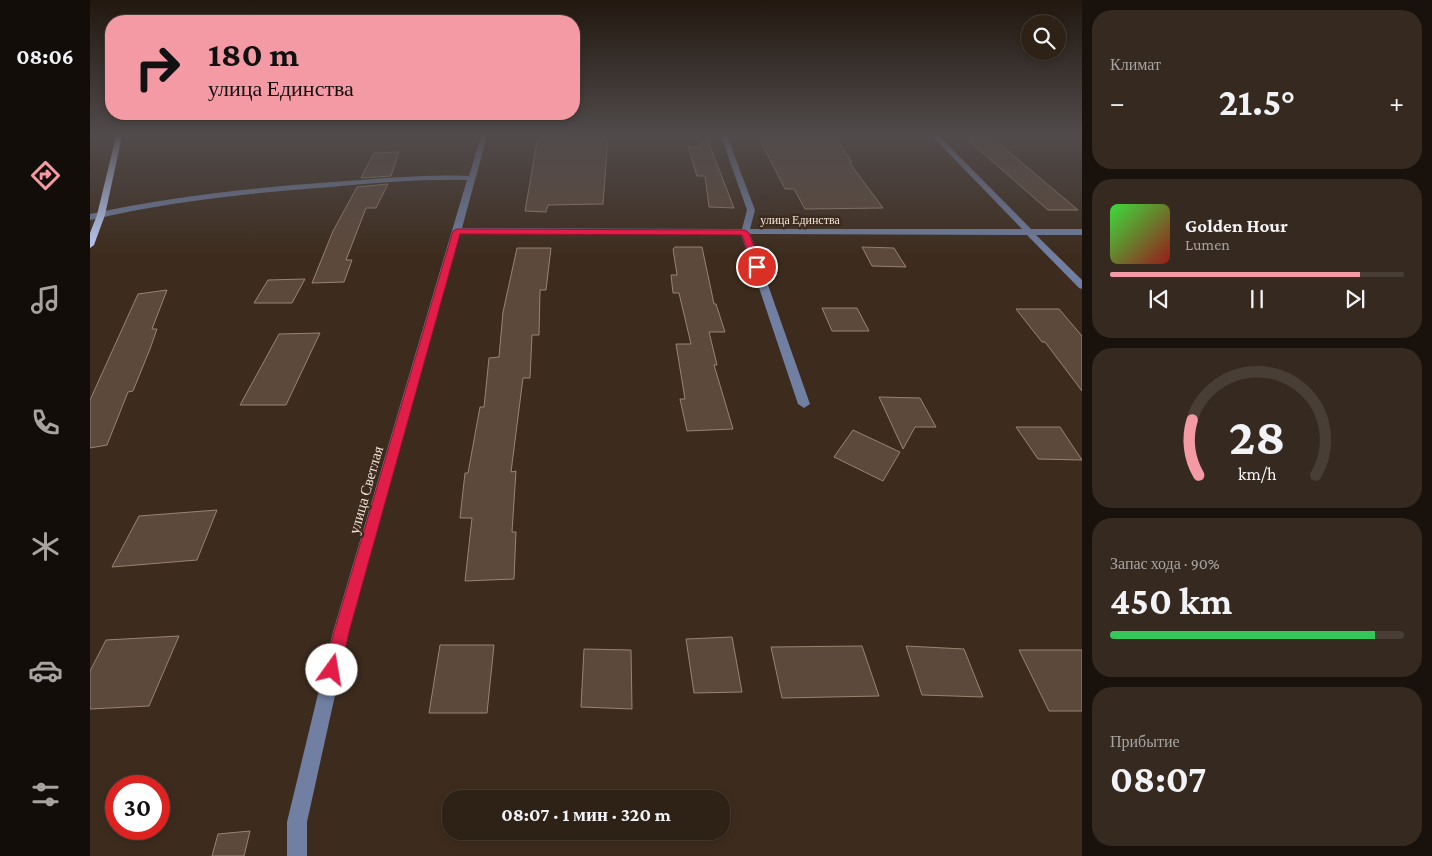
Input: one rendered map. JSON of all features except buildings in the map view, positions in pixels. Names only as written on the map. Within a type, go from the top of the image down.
[{"type":"main road","points":[[90,245],[100,215],[109,176]]},
{"type":"street","points":[[739,176],[751,210],[745,233],[804,404]]},
{"type":"street","points":[[974,176],[1082,286]]},
{"type":"street","points":[[90,217],[171,201],[289,187],[439,177],[471,178]]},
{"type":"street","name":"улица Светлая","points":[[297,856],[297,822],[341,632],[471,178]]},
{"type":"street","name":"улица Единства","points":[[457,231],[745,233],[1082,232]]},
{"type":"route","points":[[332,670],[341,632],[457,231],[745,233],[757,267]]}]
